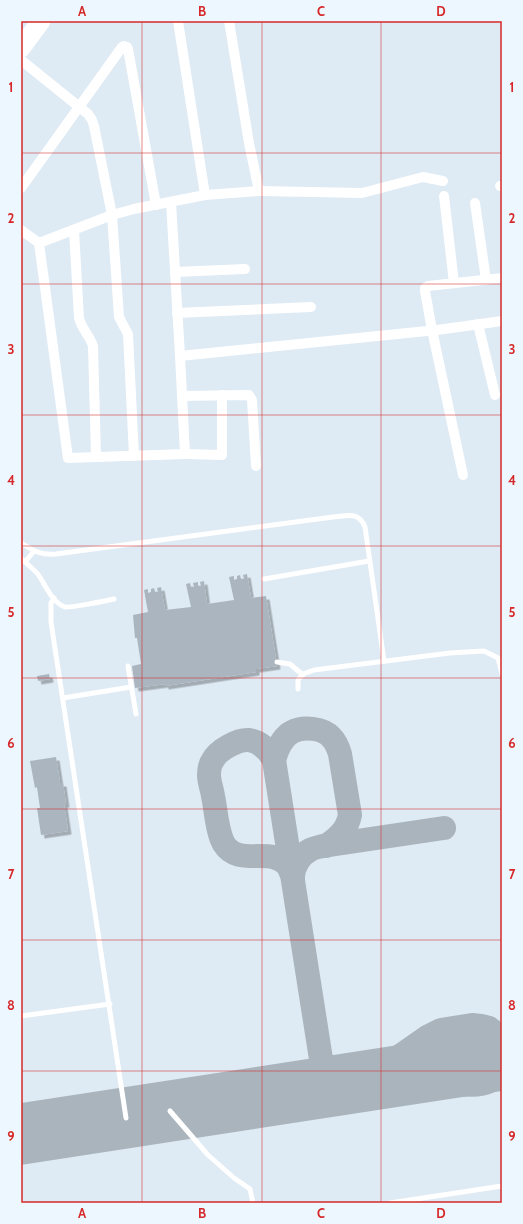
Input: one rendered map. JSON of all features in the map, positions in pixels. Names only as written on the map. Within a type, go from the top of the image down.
[{"type":"highway","points":[[21,29],[27,21]]},
{"type":"highway","points":[[21,48],[41,21]]},
{"type":"street","points":[[178,21],[205,195]]},
{"type":"street","points":[[229,21],[258,191]]},
{"type":"street","points":[[21,188],[124,46],[127,47],[156,205]]},
{"type":"street","points":[[21,60],[88,114],[92,120],[112,215],[118,314],[128,334],[134,456]]},
{"type":"street","points":[[39,243],[112,215],[205,195],[258,191],[362,193],[423,177],[444,181]]},
{"type":"street","points":[[444,196],[454,283]]},
{"type":"street","points":[[171,202],[185,454]]},
{"type":"street","points":[[475,203],[486,280]]},
{"type":"street","points":[[21,230],[39,243],[68,458],[185,454],[222,455],[222,395]]},
{"type":"street","points":[[74,230],[79,318],[92,346],[96,457]]},
{"type":"street","points":[[175,272],[245,269]]},
{"type":"street","points":[[463,475],[432,330],[425,288],[454,283],[502,278]]},
{"type":"street","points":[[177,313],[311,307]]},
{"type":"street","points":[[180,356],[432,330],[502,321]]},
{"type":"street","points":[[478,324],[495,395]]},
{"type":"street","points":[[182,396],[246,394],[250,397],[252,400],[256,466]]},
{"type":"lane","points":[[21,543],[34,551],[44,554],[56,554],[349,516],[358,517],[363,521],[365,527],[384,662]]},
{"type":"lane","points":[[34,551],[23,560],[36,572],[58,603],[66,607],[114,599]]},
{"type":"lane","points":[[264,579],[369,561]]},
{"type":"lane","points":[[54,598],[51,603],[51,622],[110,1004],[126,1118]]},
{"type":"lane","points":[[298,689],[298,680],[303,675],[314,670],[450,653],[484,651],[498,658],[502,674]]},
{"type":"lane","points":[[277,662],[290,664],[303,675]]},
{"type":"lane","points":[[128,666],[136,714]]},
{"type":"lane","points":[[63,698],[131,687]]},
{"type":"lane","points":[[21,1016],[110,1004]]},
{"type":"lane","points":[[170,1111],[208,1155],[234,1178],[250,1189],[253,1203]]},
{"type":"lane","points":[[390,1203],[502,1186]]},
{"type":"building","points":[[247,574],[251,598],[266,596],[277,666],[256,669],[256,672],[165,686],[165,684],[135,688],[132,666],[141,664],[137,638],[135,638],[133,615],[148,612],[144,590],[148,589],[148,593],[154,588],[155,592],[158,592],[157,588],[161,587],[165,610],[191,607],[186,584],[190,583],[191,587],[194,587],[193,583],[198,582],[198,586],[201,586],[200,582],[204,581],[207,604],[234,600],[229,577],[234,576],[234,580],[240,575],[241,579],[244,579],[243,575]]},
{"type":"building","points":[[49,674],[50,679],[38,681],[37,676]]},
{"type":"building","points":[[56,757],[60,783],[63,783],[68,831],[41,835],[37,808],[40,808],[37,787],[35,788],[30,761]]},
{"type":"taxiway","points":[[274,760],[278,748],[285,737],[297,730],[318,730],[327,734],[336,743],[340,754],[350,815],[347,825],[341,833],[326,846]]},
{"type":"taxiway","points":[[293,877],[292,876],[288,866],[281,860],[265,856],[238,855],[230,851],[224,844],[218,827],[213,793],[209,780],[209,771],[211,763],[216,756],[234,743],[244,740],[253,741],[267,750],[274,760],[321,1059],[315,1078],[301,1091]]},
{"type":"taxiway","points":[[293,877],[294,869],[300,858],[306,852],[314,848],[444,828]]},
{"type":"taxiway","points":[[321,1059],[326,1068],[334,1076],[348,1083],[353,1083],[361,1081],[374,1074],[427,1037],[441,1030],[472,1025],[481,1026],[489,1028],[497,1034],[502,1041]]},
{"type":"taxiway","points":[[420,1072],[455,1083],[473,1085],[482,1084],[492,1080],[498,1073],[502,1063]]},
{"type":"runway","points":[[21,1134],[502,1060]]}]
